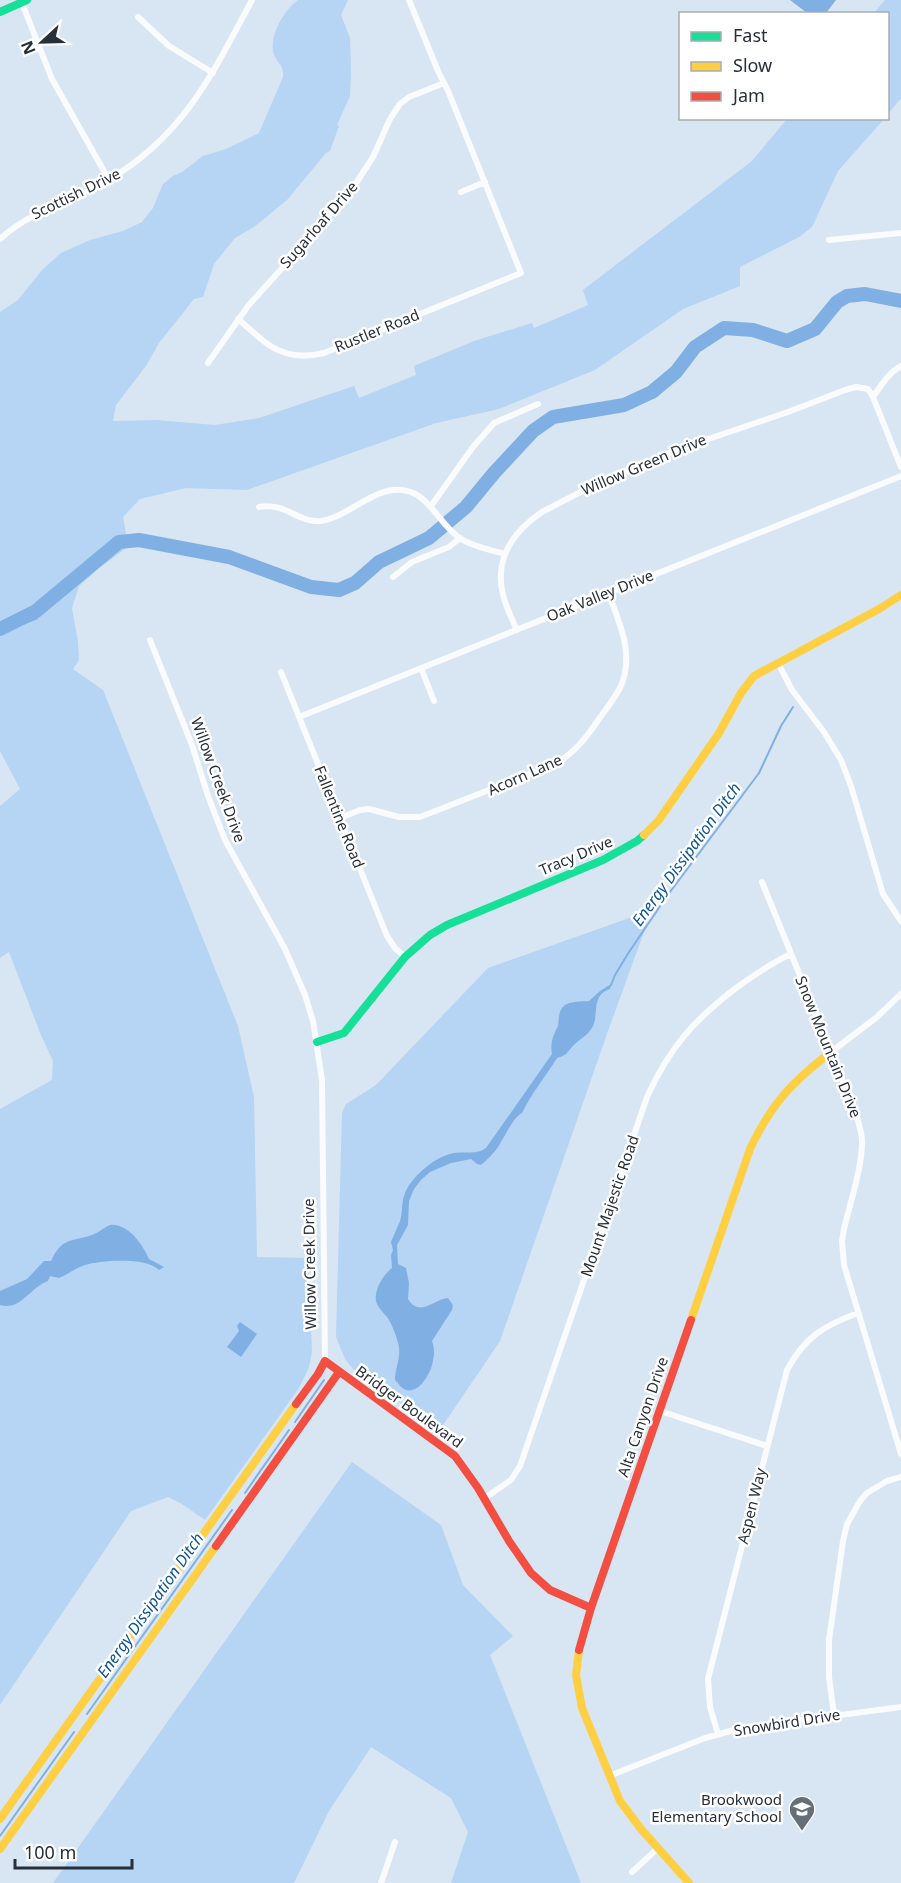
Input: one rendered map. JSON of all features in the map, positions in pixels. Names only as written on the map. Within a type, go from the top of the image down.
[{"type":"street","name":"Scottish Drive","points":[[0,239],[23,220],[109,180],[163,139],[195,101],[213,73],[252,0]]},
{"type":"street","points":[[409,0],[485,182],[461,192]]},
{"type":"street","points":[[0,12],[25,1],[52,79],[109,180]]},
{"type":"street","points":[[138,17],[169,46],[213,73]]},
{"type":"street","name":"Sugarloaf Drive","points":[[208,363],[238,319],[349,194],[373,157],[390,119],[400,104],[409,97],[444,83]]},
{"type":"street","name":"Rustler Road","points":[[238,319],[268,346],[279,352],[308,357],[324,353],[521,273],[485,182]]},
{"type":"street","points":[[829,240],[901,233]]},
{"type":"street","points":[[901,366],[894,370],[873,397],[901,468]]},
{"type":"street","name":"Willow Green Drive","points":[[517,630],[503,595],[502,570],[505,555],[520,529],[542,512],[637,465],[706,439],[856,387],[868,389],[873,397]]},
{"type":"street","points":[[430,506],[473,447],[494,423],[538,404]]},
{"type":"street","name":"Oak Valley Drive","points":[[299,717],[901,476]]},
{"type":"street","points":[[259,507],[278,506],[307,519],[319,521],[380,493],[400,489],[425,499],[457,536],[505,555]]},
{"type":"street","points":[[393,577],[412,562],[449,547],[457,536]]},
{"type":"street","name":"Acorn Lane","points":[[340,818],[369,809],[410,818],[432,814],[553,765],[576,749],[613,699],[621,686],[624,674],[625,641],[608,593]]},
{"type":"street","name":"Tracy Drive","points":[[317,1042],[344,1033],[405,957],[430,935],[447,925],[603,861],[637,841],[658,820],[719,733],[746,684],[754,676],[901,595]]},
{"type":"street","name":"Willow Creek Drive","points":[[150,640],[192,745],[225,840],[295,971],[305,995],[317,1042],[322,1080],[325,1361]]},
{"type":"street","points":[[778,663],[792,690],[824,732],[841,760],[883,894],[901,921]]},
{"type":"street","points":[[421,668],[434,701]]},
{"type":"street","name":"Fallentine Road","points":[[281,672],[387,936],[405,957]]},
{"type":"street","name":"Snow Mountain Drive","points":[[762,882],[855,1111],[862,1140],[861,1155],[842,1241],[844,1265],[901,1454]]},
{"type":"street","name":"Mount Majestic Road","points":[[485,1498],[511,1480],[520,1466],[647,1097],[659,1071],[691,1026],[711,1006],[757,972],[791,954]]},
{"type":"street","name":"Alta Canyon Drive","points":[[689,1883],[620,1801],[589,1726],[578,1690],[576,1675],[580,1644],[758,1130],[767,1112],[794,1081],[877,1017],[901,993]]},
{"type":"street","name":"Aspen Way","points":[[718,1734],[710,1707],[708,1679],[787,1371],[795,1355],[819,1330],[858,1313]]},
{"type":"street","points":[[0,1819],[318,1374],[325,1361]]},
{"type":"street","name":"Bridger Boulevard","points":[[325,1361],[455,1456],[468,1471],[516,1553],[534,1576],[557,1593],[591,1608]]},
{"type":"street","points":[[0,1849],[339,1372]]},
{"type":"street","points":[[660,1411],[767,1446]]},
{"type":"street","points":[[834,1715],[829,1677],[829,1640],[847,1524],[867,1493],[901,1476]]},
{"type":"street","name":"Snowbird Drive","points":[[609,1776],[718,1734],[757,1725],[901,1707]]},
{"type":"street","points":[[381,1883],[395,1842]]},
{"type":"street","points":[[632,1872],[658,1848]]},
{"type":"shaded area","points":[[298,0],[348,0],[341,15],[350,38],[350,96],[337,125],[339,126],[330,151],[287,200],[254,227],[235,238],[214,264],[203,297],[194,299],[159,343],[146,366],[116,405],[113,421],[156,420],[215,425],[259,418],[354,386],[359,398],[416,375],[414,366],[474,341],[532,323],[534,328],[588,305],[583,290],[752,161],[786,120],[883,120],[838,171],[812,227],[799,237],[740,267],[740,286],[683,309],[595,370],[499,409],[436,423],[247,490],[186,488],[140,499],[123,517],[126,534],[125,549],[79,586],[72,608],[79,660],[73,669],[103,690],[238,1026],[254,1097],[257,1257],[308,1258],[312,1352],[309,1367],[299,1388],[205,1520],[168,1497],[131,1511],[0,1705],[0,1109],[52,1080],[53,1061],[9,952],[0,958],[0,806],[20,789],[0,751],[0,312],[18,300],[42,270],[61,253],[142,222],[153,208],[163,184],[173,176],[203,156],[226,149],[259,133],[283,77],[283,69],[274,55],[275,32],[278,24]]},
{"type":"shaded area","points":[[790,0],[836,0],[827,12],[806,12]]},
{"type":"shaded area","points":[[885,0],[901,0],[901,98],[889,113],[889,12],[875,12]]},
{"type":"shaded area","points":[[30,607],[38,619],[0,634],[0,622]]},
{"type":"shaded area","points":[[652,910],[500,1341],[439,1431],[352,1368],[345,1359],[336,1337],[342,1113],[346,1104],[376,1085],[488,968]]},
{"type":"shaded area","points":[[608,986],[610,989],[600,995],[598,1000],[595,1021],[591,1029],[566,1054],[557,1058],[522,1113],[512,1123],[490,1156],[481,1165],[471,1159],[451,1163],[430,1172],[414,1189],[409,1201],[408,1225],[397,1245],[398,1264],[406,1268],[409,1283],[408,1299],[417,1307],[427,1306],[448,1298],[453,1305],[432,1341],[434,1355],[428,1375],[416,1389],[404,1389],[395,1380],[399,1352],[396,1337],[389,1320],[378,1306],[376,1292],[385,1275],[392,1268],[391,1242],[400,1221],[403,1200],[408,1187],[417,1175],[443,1156],[477,1152],[486,1148],[552,1054],[552,1040],[562,1008],[572,1002],[589,1001]]},
{"type":"shaded area","points":[[110,1225],[117,1225],[129,1231],[149,1259],[164,1267],[159,1270],[135,1261],[92,1263],[59,1278],[50,1276],[48,1281],[14,1305],[0,1305],[0,1291],[27,1279],[44,1261],[51,1261],[59,1248],[67,1242],[92,1235]]},
{"type":"shaded area","points":[[240,1322],[257,1334],[241,1357],[227,1347],[239,1331],[237,1326]]},
{"type":"shaded area","points":[[352,1462],[441,1525],[463,1585],[513,1636],[490,1655],[581,1883],[451,1883],[468,1832],[451,1798],[371,1747],[329,1811],[294,1883],[53,1883]]},
{"type":"waterway","points":[[0,629],[36,611],[119,542],[139,540],[229,557],[311,587],[339,590],[355,583],[379,562],[429,538],[466,507],[533,431],[553,417],[624,405],[652,392],[676,372],[695,347],[724,328],[753,330],[787,341],[815,329],[837,302],[847,296],[865,294],[901,301]]},
{"type":"waterway","name":"Energy Dissipation Ditch","points":[[608,988],[667,896],[759,773],[781,726],[793,707]]},
{"type":"waterway","name":"Energy Dissipation Ditch","points":[[295,1422],[324,1380]]},
{"type":"waterway","name":"Energy Dissipation Ditch","points":[[245,1493],[289,1430]]},
{"type":"waterway","name":"Energy Dissipation Ditch","points":[[87,1714],[232,1510]]},
{"type":"waterway","name":"Energy Dissipation Ditch","points":[[0,1836],[74,1732]]},
{"type":"traffic: fast","points":[[0,12],[27,0]]},
{"type":"traffic: fast","points":[[317,1042],[344,1033],[405,957],[430,935],[447,925],[603,860],[644,835]]},
{"type":"traffic: slow","points":[[644,835],[659,820],[719,733],[741,693],[754,676],[901,595]]},
{"type":"traffic: slow","points":[[691,1320],[750,1149],[758,1133],[784,1095],[805,1073],[831,1052]]},
{"type":"traffic: slow","points":[[0,1819],[296,1404]]},
{"type":"traffic: slow","points":[[0,1849],[216,1546]]},
{"type":"traffic: slow","points":[[579,1650],[576,1675],[582,1708],[620,1801],[641,1829],[689,1883]]},
{"type":"traffic: jam","points":[[579,1650],[591,1608],[691,1320]]},
{"type":"traffic: jam","points":[[296,1404],[325,1361],[455,1456],[478,1488],[531,1573],[550,1590],[591,1608]]},
{"type":"traffic: jam","points":[[216,1546],[339,1372]]},
{"type":"place","name":"Brookwood Elementary School","points":[[802,1832]]}]
